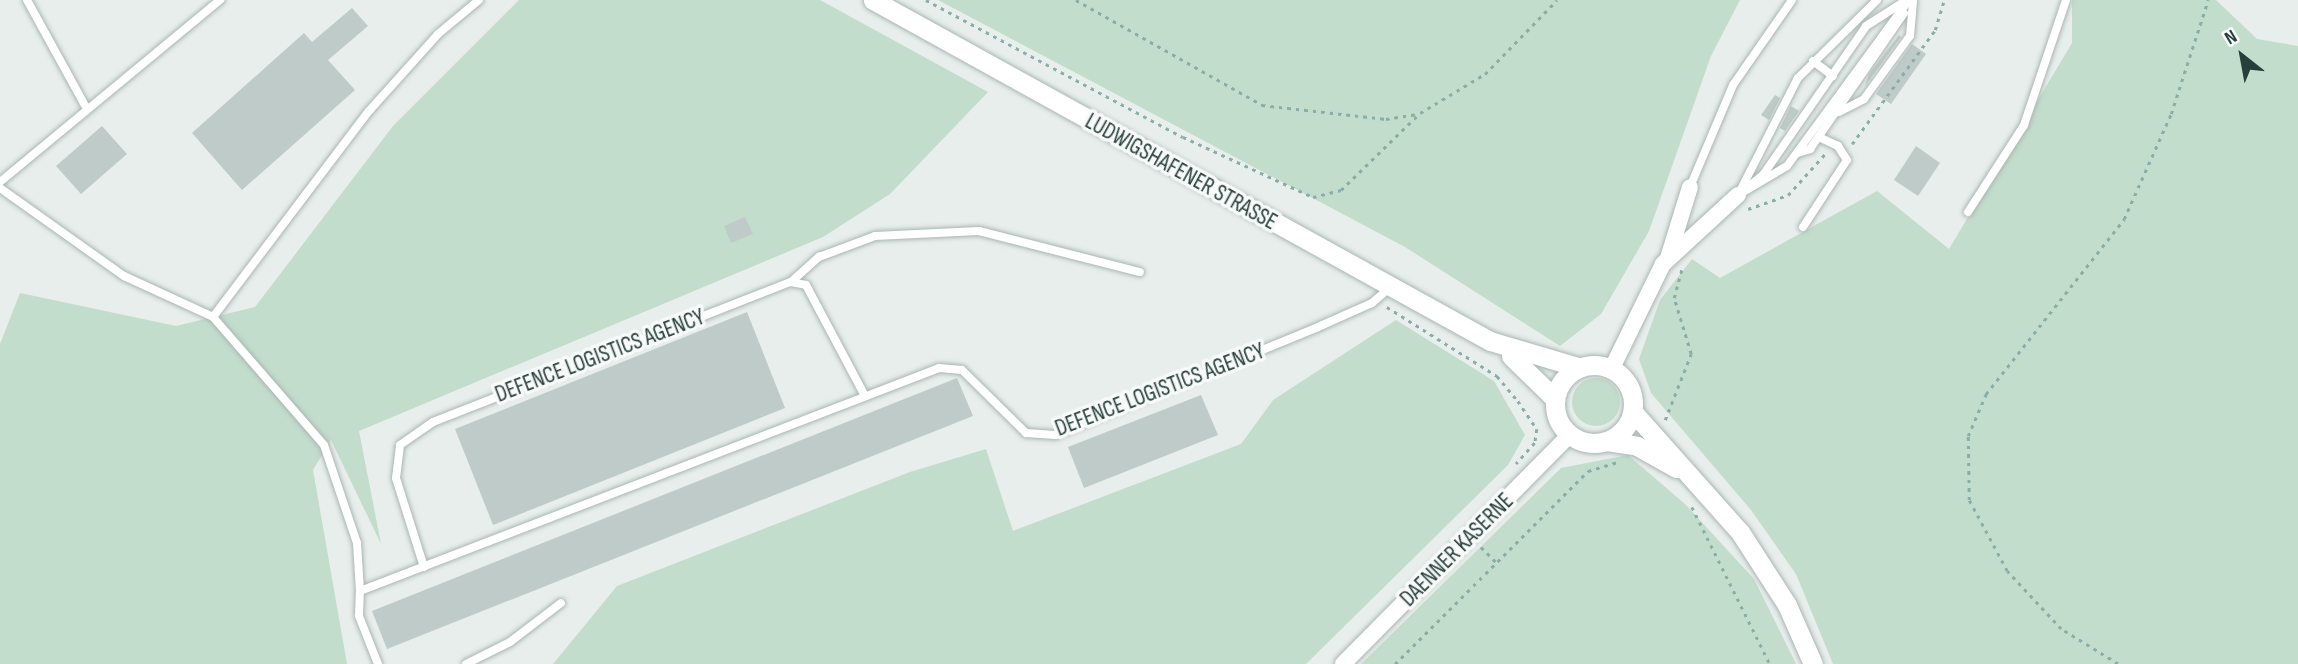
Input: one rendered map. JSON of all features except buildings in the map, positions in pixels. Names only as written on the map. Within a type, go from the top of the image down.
[{"type":"street","name":"LUDWIGSHAFENER STRASSE","points":[[873,0],[1382,294],[1490,341],[1578,368]]},
{"type":"street","points":[[1612,368],[1668,258],[1690,187]]},
{"type":"street","points":[[1668,258],[1738,195]]},
{"type":"street","name":"LUDWIGSHAFENER STRASSE","points":[[1490,341],[1534,372],[1555,399]]},
{"type":"street","points":[[1607,441],[1622,432],[1633,412],[1631,389],[1612,368],[1578,368],[1565,377],[1555,399],[1558,419],[1570,435],[1637,446],[1686,473]]},
{"type":"street","points":[[1633,412],[1758,556],[1813,664]]},
{"type":"street","name":"DAENNER KASERNE","points":[[1343,664],[1570,435]]},
{"type":"lane","points":[[27,0],[88,109]]},
{"type":"lane","points":[[0,182],[220,0]]},
{"type":"lane","points":[[213,317],[369,111],[438,34],[479,0]]},
{"type":"lane","points":[[1690,187],[1733,85],[1792,0]]},
{"type":"lane","points":[[1738,195],[1786,97],[1813,61],[1877,0]]},
{"type":"lane","points":[[1738,195],[1763,175],[1871,22],[1910,0]]},
{"type":"lane","points":[[1738,195],[1772,179],[1819,137],[1910,0]]},
{"type":"lane","points":[[1836,113],[1864,99],[1910,36],[1910,0]]},
{"type":"lane","points":[[1798,153],[1910,0]]},
{"type":"lane","points":[[1968,212],[2024,125],[2066,0]]},
{"type":"lane","points":[[1813,61],[1833,76]]},
{"type":"lane","points":[[1803,227],[1847,160],[1819,137]]},
{"type":"lane","points":[[0,188],[124,276],[213,317],[324,445],[356,543],[359,616],[378,664]]},
{"type":"lane","points":[[791,282],[819,257],[875,236],[979,231],[1140,272]]},
{"type":"lane","points":[[791,282],[806,285],[865,396]]},
{"type":"lane","name":"DEFENCE LOGISTICS AGENCY","points":[[424,567],[396,478],[400,445],[433,422],[791,282]]},
{"type":"lane","name":"DEFENCE LOGISTICS AGENCY","points":[[360,592],[939,368],[962,370],[1026,432],[1055,435],[1382,294]]},
{"type":"lane","points":[[466,664],[510,642],[561,603]]},
{"type":"path","points":[[926,0],[1183,137],[1313,197],[1341,190],[1420,113],[1485,74],[1557,0]]},
{"type":"path","points":[[1076,0],[1262,104],[1386,120],[1420,113]]},
{"type":"path","points":[[2118,664],[2061,629],[2007,571],[1969,500],[1968,436],[1986,394],[2124,219],[2171,114],[2208,0]]},
{"type":"path","points":[[1660,433],[1691,354],[1674,298],[1683,266],[1668,258]]},
{"type":"path","points":[[1382,294],[1497,376],[1518,401],[1537,429],[1535,443],[1510,471]]},
{"type":"path","points":[[1395,664],[1498,564],[1588,471],[1623,462]]},
{"type":"path","points":[[1689,503],[1770,664]]},
{"type":"path","points":[[1479,545],[1498,564]]},
{"type":"green space","points":[[519,0],[820,0],[988,92],[890,194],[823,237],[359,431],[381,544],[331,440],[313,470],[347,664],[0,664],[0,344],[20,293],[176,326],[255,307],[393,126]]},
{"type":"green space","points":[[938,0],[1740,0],[1711,56],[1649,231],[1601,314],[1560,346],[1405,247]]},
{"type":"green space","points":[[2072,0],[2216,0],[2257,39],[2298,46],[2298,664],[1833,664],[1796,574],[1751,510],[1651,393],[1639,359],[1660,300],[1692,259],[1720,278],[1877,191],[1949,249],[2072,43]]},
{"type":"green space","points":[[1396,320],[1494,381],[1525,435],[1508,465],[1306,664],[553,664],[617,586],[910,472],[986,449],[1013,531],[1241,444],[1273,400]]},
{"type":"green space","points":[[1596,378],[1605,379],[1613,385],[1619,393],[1619,411],[1613,419],[1605,425],[1596,426],[1587,425],[1579,419],[1573,411],[1572,402],[1573,393],[1579,385],[1587,379]]},
{"type":"green space","points":[[1628,455],[1686,505],[1754,579],[1796,664],[1361,664],[1561,468]]}]
